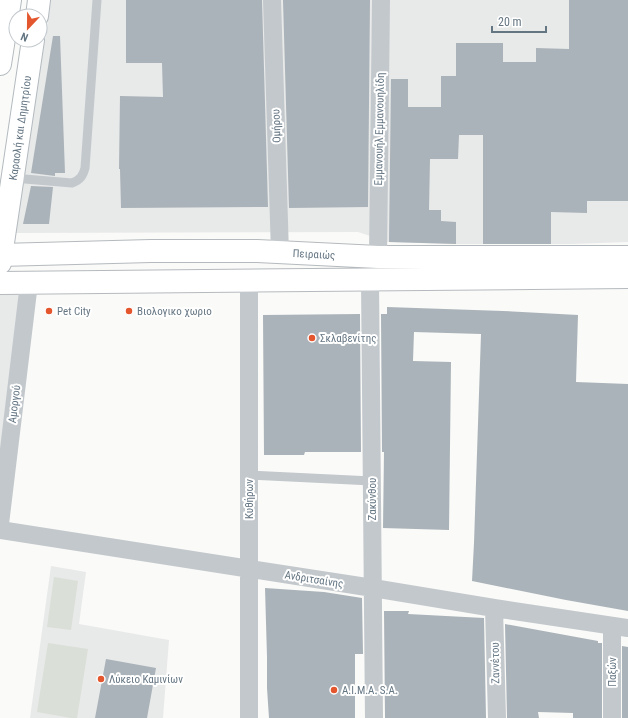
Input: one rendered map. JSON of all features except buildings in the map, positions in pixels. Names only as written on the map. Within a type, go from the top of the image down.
[{"type":"main road","points":[[0,64],[10,0]]},
{"type":"main road","name":"Καραολή και Δημητρίου","points":[[0,257],[32,48]]},
{"type":"main road","name":"Πειραιώς","points":[[0,257],[151,251],[257,252],[378,257],[628,257]]},
{"type":"main road","points":[[0,283],[628,277]]},
{"type":"street","name":"Ομήρου","points":[[272,0],[280,253]]},
{"type":"street","name":"Εμμανουήλ Εμμανουηλίδη","points":[[378,257],[381,0]]},
{"type":"street","name":"Κυθήρων","points":[[249,280],[249,718]]},
{"type":"street","name":"Ζακύνθου","points":[[370,280],[374,718]]},
{"type":"street","name":"Αμοργού","points":[[0,524],[29,283]]},
{"type":"street","name":"Ανδριτσαίνης","points":[[0,530],[620,627]]},
{"type":"street","name":"Ζαννέτου","points":[[494,608],[496,718]]},
{"type":"street","name":"Παξών","points":[[612,718],[620,627]]},
{"type":"lane","points":[[13,178],[72,183],[78,181],[83,175],[85,168],[97,0]]},
{"type":"lane","points":[[249,475],[372,481]]},
{"type":"shaded area","points":[[51,0],[628,0],[628,242],[572,244],[456,244],[388,242],[358,232],[15,233],[44,48],[48,48],[48,19]]},
{"type":"shaded area","points":[[25,290],[0,477],[0,291]]},
{"type":"shaded area","name":"Λύκειο Καμινίων","points":[[51,566],[86,572],[79,624],[169,640],[163,718],[30,718]]},
{"type":"shaded area","points":[[54,577],[78,581],[71,630],[47,627]]},
{"type":"shaded area","points":[[48,643],[88,649],[77,718],[37,712]]},
{"type":"place","name":"Pet City","points":[[49,311]]},
{"type":"place","name":"Βιολογικο χωριο","points":[[129,311]]},
{"type":"place","name":"Σκλαβενίτης","points":[[312,338]]},
{"type":"place","name":"Λύκειο Καμινίων","points":[[101,679]]},
{"type":"place","name":"A.I.M.A. S.A.","points":[[334,690]]}]
